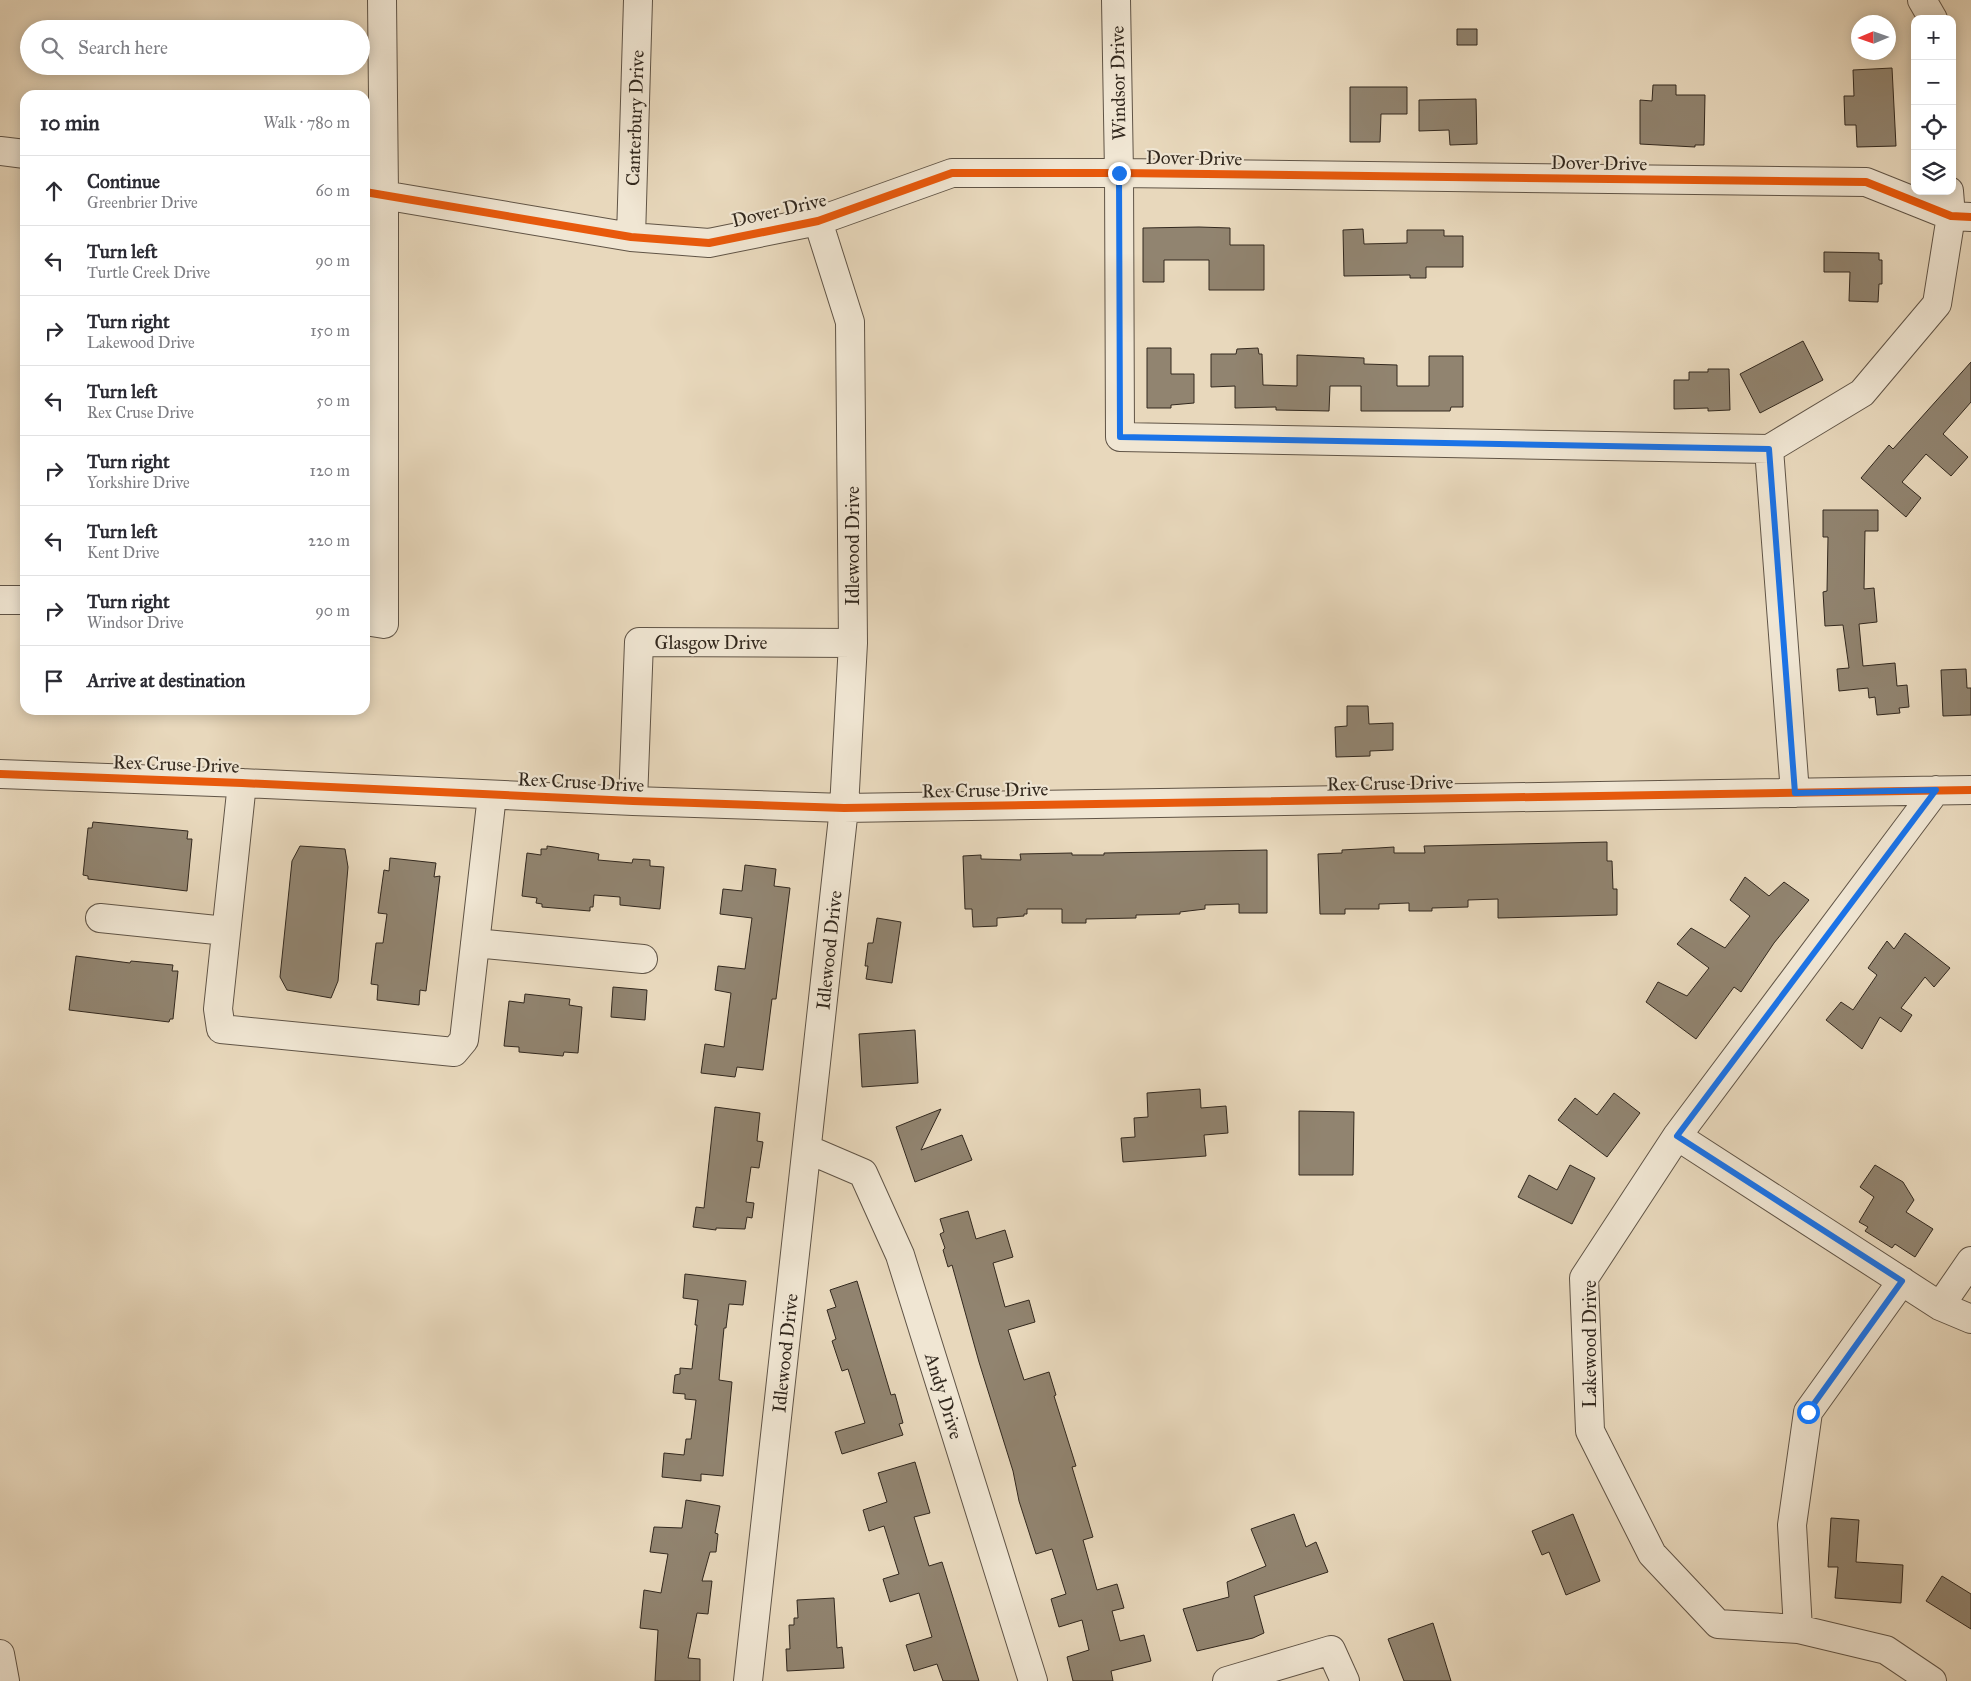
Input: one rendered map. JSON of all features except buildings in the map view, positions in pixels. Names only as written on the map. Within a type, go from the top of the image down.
[{"type":"street","points":[[375,623],[375,193],[382,0]]},
{"type":"street","name":"Canterbury Drive","points":[[631,237],[638,0]]},
{"type":"street","name":"Windsor Drive","points":[[1116,0],[1120,437],[1769,449]]},
{"type":"street","points":[[1922,0],[1931,15]]},
{"type":"street","points":[[0,151],[20,153]]},
{"type":"street","name":"Dover Drive","points":[[375,193],[631,237],[709,242],[818,221],[952,173],[1119,173],[1866,182],[1957,208]]},
{"type":"street","points":[[1795,793],[1769,449],[1862,393],[1936,304],[1957,208]]},
{"type":"street","name":"Idlewood Drive","points":[[748,1681],[844,808],[853,643],[850,322],[818,221]]},
{"type":"street","points":[[0,600],[20,600]]},
{"type":"street","name":"Glasgow Drive","points":[[633,801],[640,642],[853,643]]},
{"type":"street","name":"Rex Cruse Drive","points":[[0,774],[844,808],[1971,790]]},
{"type":"street","points":[[242,783],[218,1009],[221,1029],[454,1052],[464,1040],[492,795]]},
{"type":"street","name":"Lakewood Drive","points":[[1932,1681],[1886,1650],[1798,1629],[1718,1624],[1652,1554],[1590,1431],[1584,1278],[1677,1136],[1936,790]]},
{"type":"street","points":[[100,918],[226,931]]},
{"type":"street","points":[[475,943],[643,959]]},
{"type":"street","points":[[1677,1136],[1940,1306],[1971,1319]]},
{"type":"street","name":"Andy Drive","points":[[807,1149],[863,1173],[900,1255],[1033,1681]]},
{"type":"street","points":[[1940,1306],[1971,1261]]},
{"type":"street","points":[[1798,1629],[1792,1525],[1808,1412],[1902,1281]]},
{"type":"street","points":[[1227,1681],[1331,1650],[1345,1681]]},
{"type":"street","points":[[0,1654],[5,1681]]},
{"type":"cycle path","points":[[370,193],[631,237],[709,243],[818,221],[952,173],[1119,173],[1866,182],[1951,216],[1971,217]]},
{"type":"cycle path","points":[[0,774],[844,808],[1971,790]]},
{"type":"route","points":[[1119,173],[1120,437],[1769,449],[1795,793],[1936,790],[1677,1136],[1902,1281],[1808,1412]]}]
